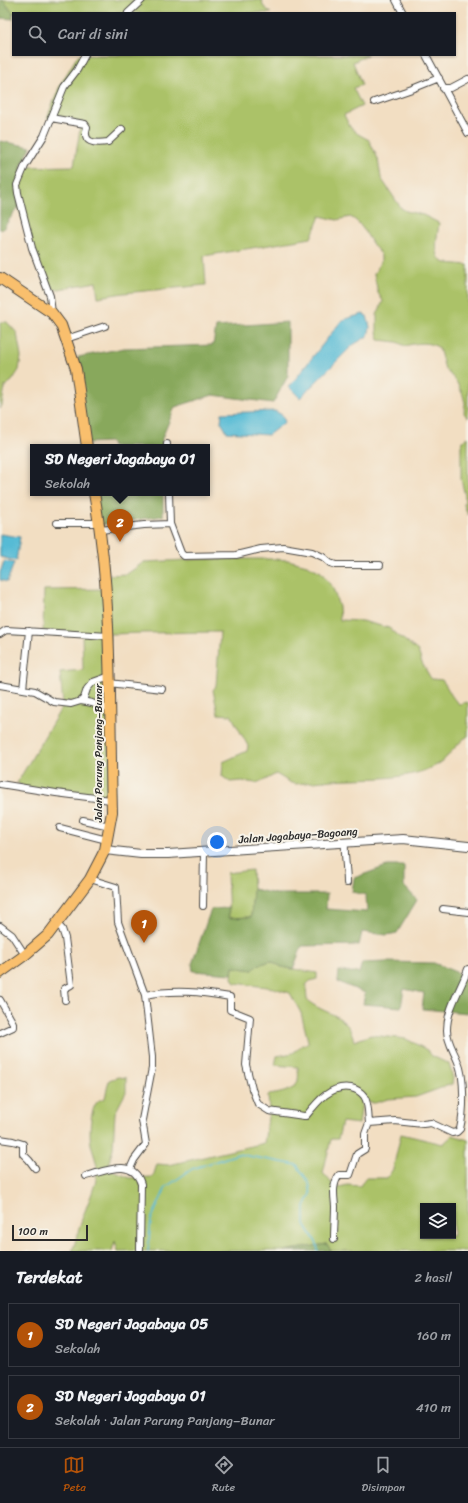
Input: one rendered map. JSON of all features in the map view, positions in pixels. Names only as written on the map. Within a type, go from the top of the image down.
[{"type":"main road","points":[[0,278],[52,313],[61,325],[77,374],[87,444]]},
{"type":"main road","name":"Jalan Parung Panjang–Bunar","points":[[0,973],[39,943],[57,924],[90,879],[106,845],[110,826],[112,800],[107,589],[100,526],[95,496]]},
{"type":"street","points":[[129,12],[142,0]]},
{"type":"street","points":[[396,0],[402,12]]},
{"type":"street","points":[[52,313],[50,296],[32,248],[17,185],[25,166],[44,136],[64,86],[77,70],[84,56]]},
{"type":"street","points":[[427,56],[468,132]]},
{"type":"street","points":[[374,102],[439,78]]},
{"type":"street","points":[[443,88],[451,88],[468,79]]},
{"type":"street","points":[[51,118],[85,124],[87,127],[84,134],[85,138],[93,142],[108,142],[122,129]]},
{"type":"street","points":[[66,339],[105,326]]},
{"type":"street","points":[[169,496],[170,524],[181,553],[187,557],[236,555],[261,549],[283,547],[312,552],[324,557],[330,563],[336,565],[380,565]]},
{"type":"street","points":[[57,523],[100,526],[170,524]]},
{"type":"street","points":[[0,634],[6,630],[109,636]]},
{"type":"street","points":[[23,689],[29,631]]},
{"type":"street","points":[[80,702],[84,698],[87,689],[93,682],[110,679],[162,689]]},
{"type":"street","points":[[0,685],[35,691],[54,702],[71,704],[80,702],[92,703],[110,710]]},
{"type":"street","points":[[0,784],[112,800]]},
{"type":"street","points":[[83,820],[110,826]]},
{"type":"street","points":[[60,828],[106,845]]},
{"type":"street","name":"Jalan Jagabaya–Bagoang","points":[[106,845],[141,854],[204,853],[345,842],[408,839],[468,846]]},
{"type":"street","points":[[345,842],[347,883]]},
{"type":"street","points":[[203,906],[204,853]]},
{"type":"street","points":[[90,879],[116,887],[118,922],[145,995],[152,1057],[152,1068],[142,1120],[146,1144],[134,1160],[130,1169]]},
{"type":"street","points":[[443,909],[468,912]]},
{"type":"street","points":[[57,924],[62,929],[65,938],[71,985],[64,989],[65,1000]]},
{"type":"street","points":[[0,926],[12,935],[25,955]]},
{"type":"street","points":[[369,1123],[395,1121],[423,1124],[431,1123],[452,1133],[457,1132],[460,1129],[463,1079],[459,1063],[448,1042],[447,1030],[449,1015],[468,969]]},
{"type":"street","points":[[145,995],[168,991],[204,993],[230,997],[230,1010],[250,1018],[246,1065],[252,1089],[258,1104],[269,1110],[306,1116],[319,1099],[338,1088],[345,1087],[353,1089],[364,1095],[367,1102],[369,1123],[365,1134],[365,1149],[357,1154],[352,1173],[349,1175],[339,1175],[336,1178],[333,1193],[335,1205],[334,1239]]},
{"type":"street","points":[[0,1000],[13,1023],[12,1027],[0,1034]]},
{"type":"street","points":[[0,1139],[13,1140],[23,1144],[23,1154],[35,1168]]},
{"type":"street","points":[[86,1176],[112,1168],[130,1169],[139,1178],[141,1184],[140,1249]]},
{"type":"green space","points":[[0,0],[3,0],[12,12],[12,19],[0,18]]},
{"type":"green space","points":[[3,0],[262,0],[263,6],[270,12],[12,12]]},
{"type":"green space","points":[[77,56],[366,56],[353,62],[362,85],[353,88],[362,106],[344,115],[350,127],[358,134],[369,140],[378,159],[381,178],[401,208],[406,211],[423,215],[439,223],[436,245],[438,256],[441,261],[446,263],[468,265],[468,418],[464,413],[465,403],[463,395],[456,381],[445,369],[439,348],[431,344],[418,343],[405,346],[397,342],[379,340],[377,332],[377,315],[383,301],[378,293],[374,274],[381,261],[381,256],[360,224],[350,217],[337,220],[320,216],[311,238],[204,256],[206,285],[98,297],[96,282],[49,291],[18,207],[21,167],[74,166],[81,123],[47,118],[60,85]]},
{"type":"green space","points":[[0,141],[31,147],[21,167],[18,207],[2,230],[0,229]]},
{"type":"green space","points":[[0,322],[7,322],[17,333],[21,357],[19,370],[12,381],[5,386],[0,409]]},
{"type":"green space","points":[[288,322],[288,376],[273,403],[213,395],[175,407],[162,438],[162,444],[111,444],[111,442],[85,443],[78,357],[124,348],[213,345],[216,327]]},
{"type":"green space","points":[[468,437],[468,515],[464,505],[465,496],[461,479],[461,446],[463,441]]},
{"type":"green space","points":[[92,496],[163,496],[163,516],[98,525]]},
{"type":"green space","points":[[208,559],[288,560],[307,565],[321,572],[333,588],[339,607],[340,620],[362,621],[389,628],[418,651],[422,663],[432,679],[442,680],[459,704],[468,702],[468,736],[437,765],[412,774],[386,778],[332,780],[296,784],[291,783],[276,774],[256,783],[242,781],[230,782],[222,776],[223,762],[247,751],[248,746],[231,715],[218,714],[213,690],[216,686],[220,632],[109,634],[112,798],[26,788],[17,783],[63,705],[60,672],[83,670],[82,633],[43,631],[44,590],[109,589],[109,575],[127,574],[144,562]]},
{"type":"green space","points":[[387,866],[404,866],[404,886],[417,900],[397,933],[387,935],[362,932],[359,945],[302,946],[293,969],[282,967],[271,961],[258,965],[253,970],[233,967],[232,974],[193,971],[192,964],[211,909],[228,908],[229,918],[251,917],[253,889],[276,894],[327,894],[326,909],[367,912],[366,895],[352,892],[354,878]]},
{"type":"green space","points":[[252,870],[253,889],[251,917],[229,918],[227,873]]},
{"type":"green space","points":[[271,961],[282,967],[317,973],[317,979],[310,981],[306,985],[307,1000],[335,1016],[347,1025],[354,1041],[371,1035],[406,1039],[427,1050],[432,1056],[449,1064],[453,1078],[452,1084],[416,1097],[388,1099],[375,1103],[362,1102],[359,1124],[342,1122],[338,1139],[331,1139],[323,1173],[336,1188],[347,1185],[360,1186],[365,1178],[387,1178],[393,1169],[401,1134],[443,1144],[453,1135],[468,1140],[468,1251],[331,1251],[327,1244],[284,1251],[118,1251],[115,1241],[112,1251],[72,1251],[97,1173],[96,1162],[90,1140],[91,1116],[97,1102],[105,1098],[109,1080],[118,1077],[126,1078],[126,1092],[115,1113],[113,1148],[109,1162],[110,1170],[130,1178],[153,1177],[157,1164],[169,1165],[264,1143],[269,1111],[268,1095],[281,1093],[294,1087],[297,1084],[298,1078],[298,1067],[275,1065],[277,1056],[293,1053],[302,1045],[308,1043],[308,1041],[301,1013],[290,993],[274,988],[235,983],[232,978],[233,967],[253,970],[258,965]]},
{"type":"green space","points":[[362,963],[434,963],[468,977],[468,1013],[422,1009],[424,993],[404,989],[401,1007],[363,1004],[365,993],[338,982],[339,971],[359,973]]},
{"type":"green space","points":[[327,1244],[331,1251],[284,1251]]},
{"type":"water","points":[[363,314],[367,316],[370,327],[368,336],[353,345],[300,398],[289,387],[342,320]]},
{"type":"water","points":[[275,411],[282,415],[285,422],[268,435],[227,432],[221,422],[222,413]]},
{"type":"water","points":[[0,534],[20,537],[16,561],[0,557]]},
{"type":"water","points":[[4,561],[14,563],[7,582],[0,580],[0,573]]},
{"type":"waterway","points":[[148,1251],[151,1220],[166,1187],[192,1169],[238,1154],[297,1165],[309,1183],[311,1194],[305,1206],[305,1224],[317,1244],[318,1251]]},
{"type":"place","name":"SD Negeri Jagabaya 01","points":[[120,542]]},
{"type":"place","name":"SD Negeri Jagabaya 05","points":[[144,943]]}]
